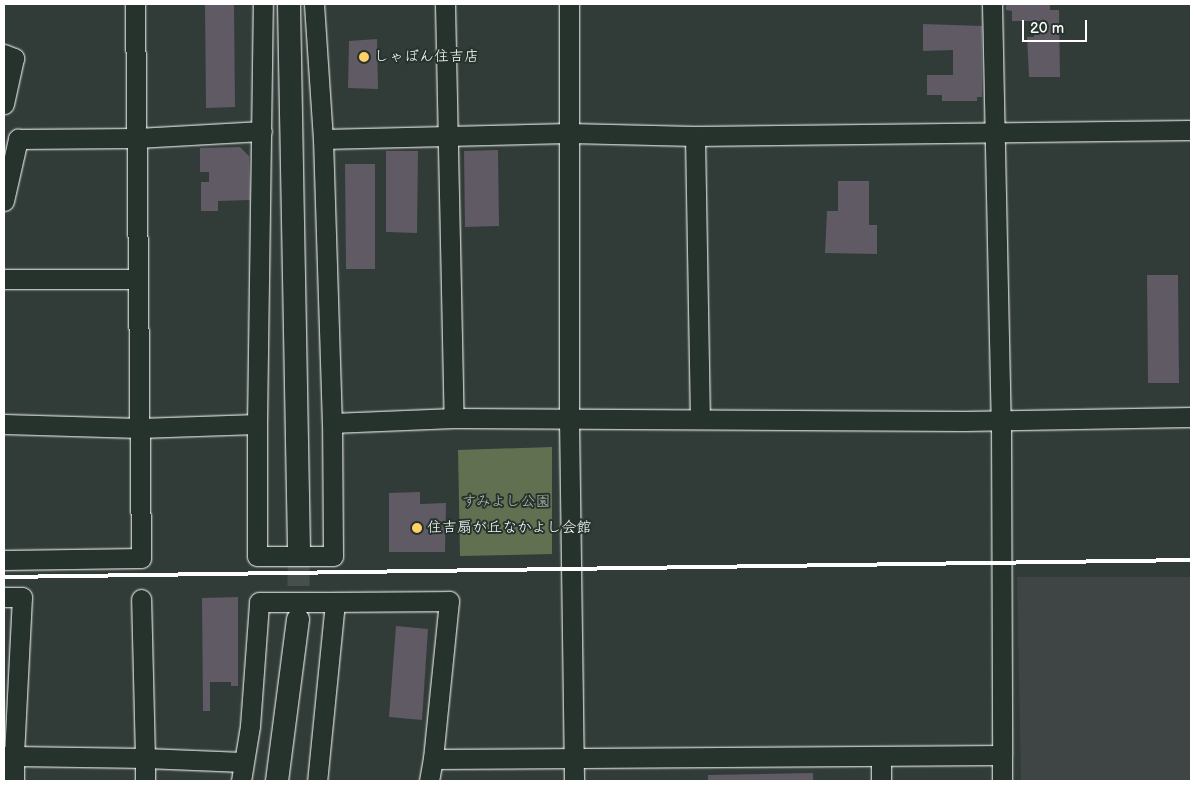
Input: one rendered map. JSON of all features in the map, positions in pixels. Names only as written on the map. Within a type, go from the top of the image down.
[{"type":"street","points":[[4,560],[140,558],[135,4]]},
{"type":"street","points":[[264,4],[256,424],[257,556],[333,556],[332,423],[323,139],[314,4]]},
{"type":"street","points":[[290,4],[299,549]]},
{"type":"street","points":[[445,4],[454,418]]},
{"type":"street","points":[[569,4],[569,420],[574,781]]},
{"type":"street","points":[[992,4],[993,133],[1001,420],[1002,781]]},
{"type":"street","points":[[4,54],[14,58],[4,104]]},
{"type":"street","points":[[323,139],[569,133],[695,136],[1191,130]]},
{"type":"street","points":[[4,201],[11,138],[137,138],[262,131]]},
{"type":"street","points":[[695,136],[700,418]]},
{"type":"street","points":[[4,279],[138,279]]},
{"type":"street","points":[[332,423],[454,418],[569,420],[700,418],[1001,420],[1191,417]]},
{"type":"street","points":[[4,424],[139,428],[256,424]]},
{"type":"street","points":[[4,597],[22,598],[9,756],[14,781]]},
{"type":"street","points":[[141,599],[145,781]]},
{"type":"street","points":[[241,781],[250,726],[259,602],[449,601],[433,759],[429,781]]},
{"type":"street","points":[[317,781],[335,602]]},
{"type":"street","points":[[277,781],[298,619]]},
{"type":"street","points":[[433,759],[574,760],[1002,755]]},
{"type":"street","points":[[9,756],[243,762]]},
{"type":"street","points":[[881,757],[881,781]]},
{"type":"shaded area","points":[[1017,577],[1191,577],[1191,781],[1021,781]]},
{"type":"green space","name":"すみよし公園","points":[[552,447],[552,554],[460,556],[458,450]]},
{"type":"building","points":[[205,4],[234,4],[235,107],[206,108]]},
{"type":"building","points":[[1006,4],[1050,4],[1050,10],[1059,10],[1060,77],[1029,77],[1027,37],[1034,37],[1034,28],[1044,28],[1044,21],[1012,21],[1012,11],[1006,10]]},
{"type":"building","points":[[923,24],[982,26],[982,97],[977,97],[977,101],[942,101],[942,95],[927,95],[927,75],[953,75],[953,50],[923,51]]},
{"type":"building","points":[[377,39],[378,89],[348,88],[349,41]]},
{"type":"building","points":[[240,147],[249,156],[250,200],[218,201],[218,211],[201,211],[201,182],[209,182],[209,172],[200,172],[200,148]]},
{"type":"building","points":[[498,150],[499,226],[465,227],[464,151]]},
{"type":"building","points":[[386,151],[418,151],[417,233],[386,232]]},
{"type":"building","points":[[345,164],[375,164],[375,269],[346,269]]},
{"type":"building","points":[[838,181],[869,181],[869,225],[877,225],[877,254],[825,253],[827,211],[838,211]]},
{"type":"building","points":[[1147,275],[1178,275],[1179,383],[1148,383]]},
{"type":"building","name":"住吉扇が丘なかよし会館","points":[[420,492],[420,504],[446,503],[445,552],[389,552],[389,493]]},
{"type":"building","points":[[238,597],[238,686],[231,686],[231,682],[210,682],[210,711],[203,711],[202,598]]},
{"type":"building","points":[[396,626],[428,629],[422,720],[389,717]]},
{"type":"building","points":[[813,773],[813,781],[708,781],[708,775]]},
{"type":"tunnel","points":[[298,619],[299,549]]},
{"type":"railway","points":[[4,577],[1191,560]]},
{"type":"place","name":"しゃぼん住吉店","points":[[364,57]]},
{"type":"place","name":"住吉扇が丘なかよし会館","points":[[417,528]]}]
